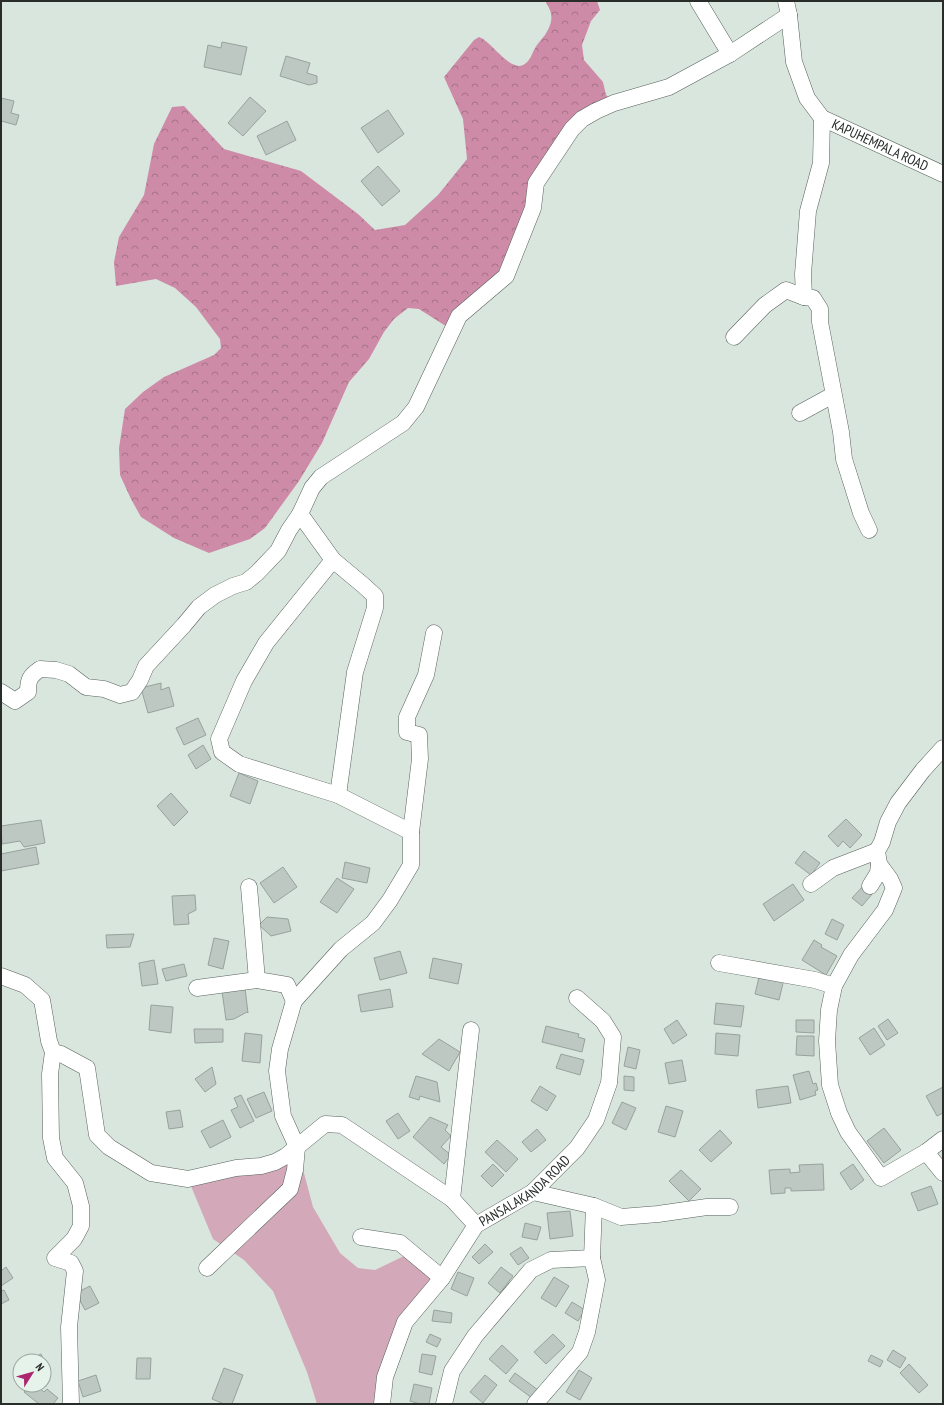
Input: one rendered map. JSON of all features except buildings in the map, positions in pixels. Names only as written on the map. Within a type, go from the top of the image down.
[{"type":"street","points":[[698,1],[730,54]]},
{"type":"street","points":[[1,692],[15,701],[28,692],[28,682],[40,669],[56,670],[69,674],[86,687],[104,689],[120,695],[132,692],[140,680],[146,666],[199,607],[215,594],[246,582],[278,551],[289,530],[300,514],[312,488],[320,477],[403,423],[416,407],[459,316],[506,276],[533,208],[536,183],[572,129],[582,119],[596,111],[614,103],[669,87],[730,54],[788,8]]},
{"type":"street","name":"KAPUHEMPALA ROAD","points":[[788,8],[794,62],[807,98],[822,118],[943,174]]},
{"type":"street","points":[[804,297],[803,274],[808,211],[822,163],[822,118]]},
{"type":"street","points":[[734,337],[765,305],[786,290],[804,297],[813,298],[820,309],[820,322],[841,432],[844,459],[861,513],[869,530]]},
{"type":"street","points":[[800,413],[833,395]]},
{"type":"street","points":[[300,514],[333,560],[375,596],[375,608],[355,672],[338,795]]},
{"type":"street","points":[[333,560],[266,643],[244,681],[219,739],[222,752],[239,764],[338,795],[411,832]]},
{"type":"street","points":[[207,1268],[290,1189],[295,1170],[297,1147],[283,1116],[277,1071],[280,1049],[294,1001],[341,949],[373,923],[390,900],[411,865],[411,832],[420,760],[419,735],[407,732],[407,717],[426,675],[434,633]]},
{"type":"street","points":[[870,886],[878,873],[878,858],[882,842],[888,822],[898,803],[923,770],[943,748]]},
{"type":"street","points":[[811,884],[833,868],[878,858]]},
{"type":"street","points":[[878,858],[894,888],[885,910],[851,955],[834,986],[829,1010],[827,1041],[830,1085],[839,1113],[848,1132],[881,1178],[926,1152],[943,1139]]},
{"type":"street","points":[[249,887],[257,980]]},
{"type":"street","points":[[719,963],[815,980],[834,986]]},
{"type":"street","points":[[1,976],[25,985],[42,1000],[49,1040],[53,1052],[50,1074],[51,1138],[55,1158],[75,1183],[81,1206],[81,1226],[74,1239],[54,1258],[71,1263],[75,1271],[68,1327],[71,1404]]},
{"type":"street","points":[[197,988],[257,980],[287,985],[294,1001]]},
{"type":"street","name":"PANSALAKANDA ROAD","points":[[382,1404],[385,1377],[405,1322],[442,1278],[476,1225],[533,1192],[578,1148],[596,1120],[609,1083],[613,1036],[604,1021],[577,998]]},
{"type":"street","points":[[452,1199],[471,1030]]},
{"type":"street","points":[[53,1052],[61,1054],[87,1068],[97,1135],[109,1147],[151,1173],[188,1179],[228,1170],[261,1166],[275,1162],[297,1147],[325,1124],[342,1125],[452,1199],[476,1225]]},
{"type":"street","points":[[926,1152],[943,1174]]},
{"type":"street","points":[[533,1192],[594,1206],[621,1217],[658,1214],[707,1207],[730,1207]]},
{"type":"street","points":[[536,1404],[580,1352],[587,1332],[597,1280],[592,1258],[594,1206]]},
{"type":"street","points":[[361,1237],[400,1243],[442,1278]]},
{"type":"street","points":[[444,1404],[452,1371],[475,1336],[531,1270],[551,1260],[592,1258]]},
{"type":"shaded area","points":[[297,1147],[313,1207],[340,1253],[358,1268],[375,1270],[404,1256],[442,1278],[405,1322],[382,1404],[317,1404],[307,1372],[273,1291],[244,1260],[213,1239],[188,1179]]},
{"type":"green space","points":[[545,1],[597,1],[600,10],[591,21],[582,45],[584,60],[603,82],[606,95],[614,103],[596,111],[556,154],[506,276],[452,330],[419,309],[408,308],[394,319],[384,332],[369,359],[349,382],[322,443],[299,481],[265,528],[250,539],[209,553],[174,538],[141,517],[120,475],[119,448],[125,409],[143,392],[164,377],[214,355],[221,348],[220,339],[196,307],[175,288],[156,279],[116,286],[114,262],[119,237],[144,195],[154,144],[172,107],[184,106],[224,149],[301,171],[358,214],[375,230],[405,225],[438,195],[467,159],[463,119],[444,77],[474,40],[479,37],[508,62],[520,66],[526,63],[550,26],[551,14]]}]
